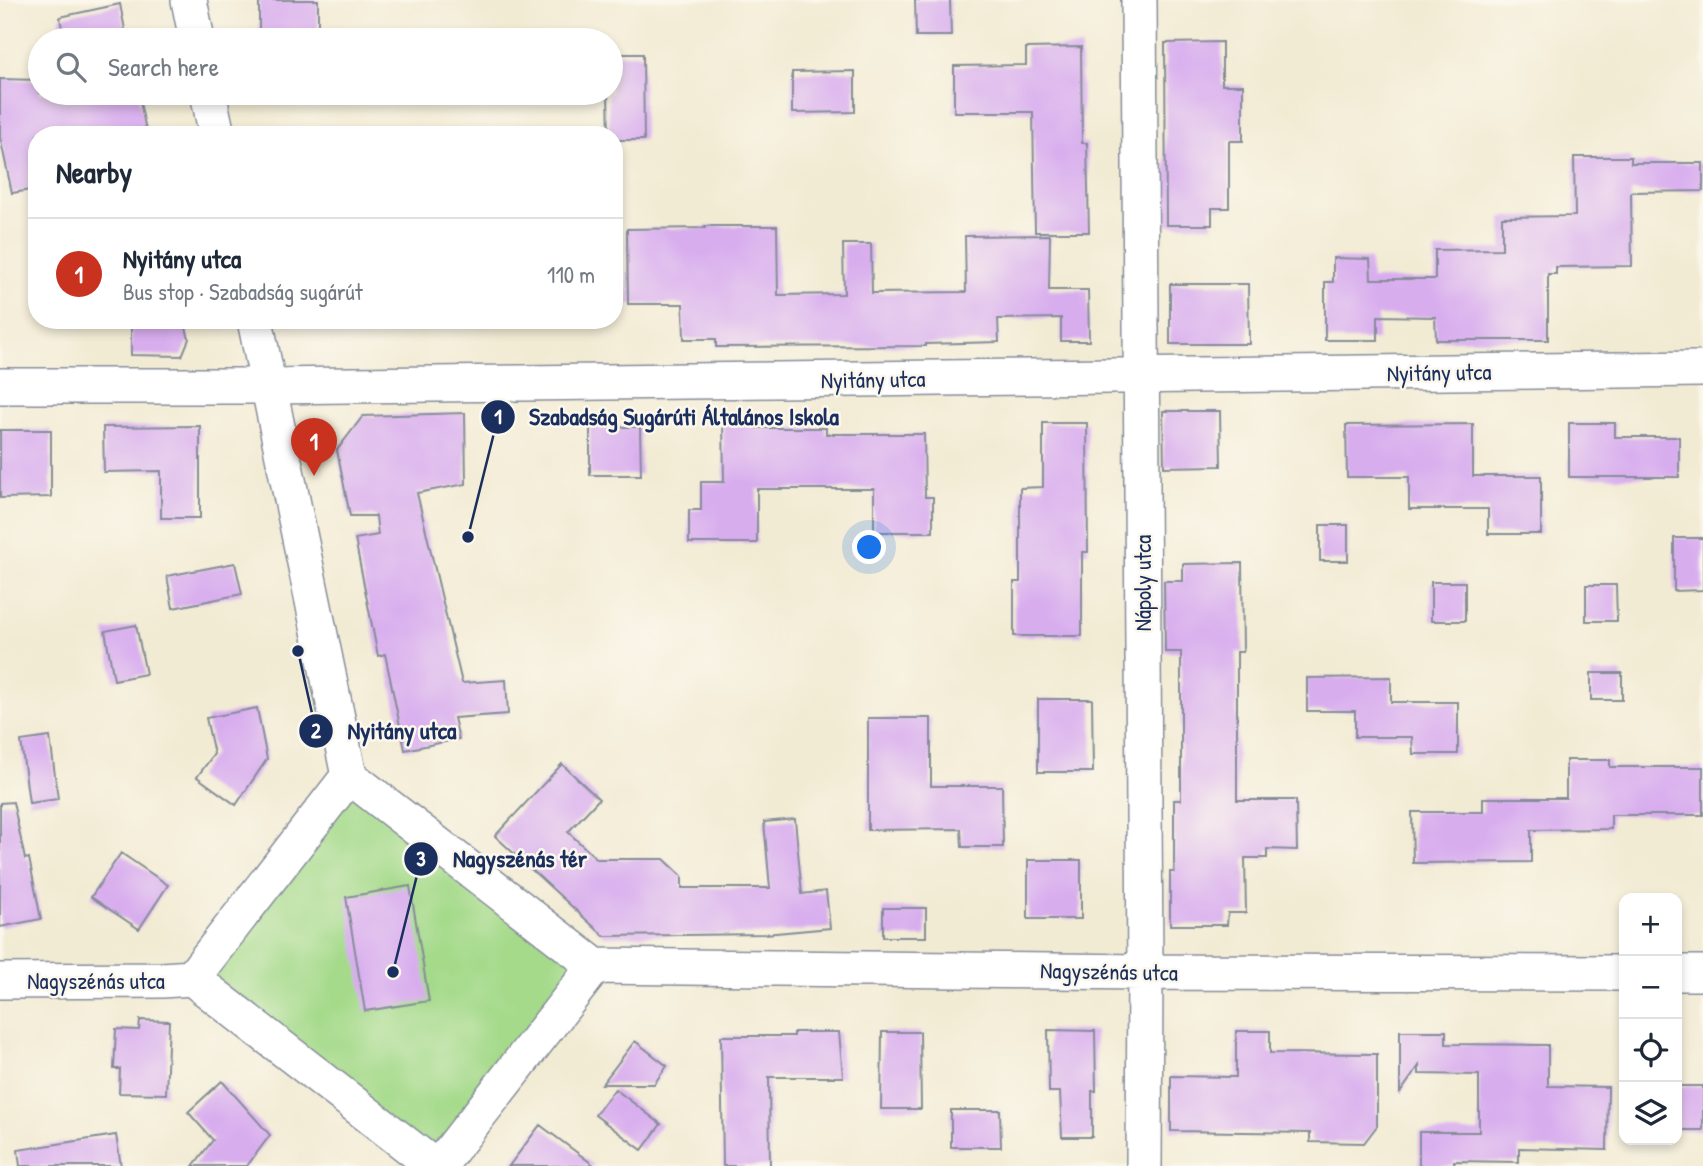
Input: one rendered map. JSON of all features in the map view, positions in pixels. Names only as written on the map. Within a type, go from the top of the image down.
[{"type":"street","points":[[189,0],[195,28]]},
{"type":"street","name":"Nápoly utca","points":[[1139,0],[1144,1166]]},
{"type":"street","points":[[211,105],[215,126]]},
{"type":"street","points":[[257,329],[349,776],[594,965],[437,1166],[192,978],[349,776]]},
{"type":"street","name":"Nyitány utca","points":[[0,386],[268,386],[1703,369]]},
{"type":"street","name":"Nagyszénás utca","points":[[594,965],[1145,972],[1619,973]]},
{"type":"street","points":[[1682,973],[1703,973]]},
{"type":"street","name":"Nagyszénás utca","points":[[0,981],[192,978]]},
{"type":"green space","points":[[349,776],[595,966],[439,1166],[192,978]]},
{"type":"building","points":[[259,0],[318,0],[318,28],[259,28]]},
{"type":"building","points":[[915,0],[950,0],[951,36],[916,36]]},
{"type":"building","points":[[120,4],[125,28],[62,28],[60,17]]},
{"type":"building","points":[[1222,42],[1222,85],[1243,85],[1243,141],[1229,141],[1229,208],[1212,208],[1212,225],[1166,225],[1165,43]]},
{"type":"building","points":[[1081,47],[1082,143],[1087,143],[1089,232],[1035,232],[1033,112],[954,112],[954,66],[1026,65],[1026,48]]},
{"type":"building","points":[[623,54],[643,54],[644,140],[623,140],[623,126],[609,126],[608,105],[623,105]]},
{"type":"building","points":[[855,71],[855,112],[792,113],[792,72]]},
{"type":"building","points":[[0,79],[28,80],[28,105],[141,105],[145,126],[28,126],[28,190],[12,193],[0,137]]},
{"type":"building","points":[[1574,157],[1631,157],[1631,163],[1703,163],[1703,191],[1631,192],[1632,266],[1556,267],[1556,274],[1548,274],[1548,340],[1436,340],[1435,317],[1378,316],[1378,340],[1325,340],[1325,282],[1333,282],[1333,258],[1370,259],[1371,279],[1435,279],[1435,250],[1502,249],[1502,217],[1575,216]]},
{"type":"building","points":[[777,226],[778,295],[844,294],[843,244],[871,244],[872,293],[966,292],[965,236],[1050,235],[1049,290],[1088,290],[1089,341],[1061,341],[1061,318],[998,319],[999,342],[926,346],[716,347],[716,339],[684,339],[683,304],[628,304],[627,229]]},
{"type":"building","points":[[1170,284],[1248,284],[1249,344],[1170,344]]},
{"type":"building","points":[[131,329],[186,329],[189,339],[182,356],[131,355]]},
{"type":"building","points":[[1163,411],[1220,411],[1221,466],[1164,467]]},
{"type":"building","points":[[465,413],[466,484],[417,493],[462,683],[506,680],[508,714],[454,718],[459,739],[405,750],[385,654],[378,656],[355,539],[378,535],[376,516],[350,516],[337,450],[363,416]]},
{"type":"building","points":[[723,421],[757,421],[757,428],[826,428],[826,434],[924,434],[925,497],[933,497],[933,532],[874,532],[874,489],[757,489],[757,543],[689,543],[689,510],[701,510],[701,482],[724,482]]},
{"type":"building","points":[[1043,423],[1087,423],[1088,552],[1082,552],[1082,636],[1014,636],[1014,582],[1020,582],[1020,488],[1043,487]]},
{"type":"building","points":[[1569,423],[1615,423],[1615,437],[1679,437],[1679,477],[1569,477]]},
{"type":"building","points":[[1473,424],[1473,476],[1541,476],[1541,534],[1488,534],[1488,509],[1409,509],[1409,477],[1347,477],[1346,425]]},
{"type":"building","points":[[200,426],[200,518],[161,518],[161,471],[104,472],[103,427]]},
{"type":"building","points":[[590,427],[640,427],[641,475],[590,475]]},
{"type":"building","points":[[0,430],[51,430],[51,497],[0,498]]},
{"type":"building","points":[[1320,525],[1348,525],[1348,561],[1320,561]]},
{"type":"building","points":[[1674,538],[1703,538],[1703,590],[1674,591]]},
{"type":"building","points":[[235,563],[242,594],[173,608],[167,576]]},
{"type":"building","points":[[1242,563],[1243,652],[1237,652],[1237,800],[1296,800],[1297,850],[1267,849],[1267,858],[1245,858],[1246,913],[1228,913],[1227,925],[1170,925],[1170,872],[1174,872],[1174,800],[1181,800],[1181,652],[1165,652],[1164,581],[1183,581],[1183,564]]},
{"type":"building","points":[[1431,582],[1465,582],[1465,621],[1431,621]]},
{"type":"building","points":[[1586,585],[1616,585],[1617,621],[1586,621]]},
{"type":"building","points":[[136,625],[146,674],[114,680],[105,631]]},
{"type":"building","points":[[1591,673],[1622,673],[1622,700],[1591,700]]},
{"type":"building","points":[[1391,677],[1391,702],[1458,702],[1458,754],[1413,754],[1412,737],[1355,737],[1355,711],[1307,711],[1307,678]]},
{"type":"building","points":[[1038,699],[1092,699],[1093,772],[1038,772]]},
{"type":"building","points":[[257,708],[267,759],[236,805],[197,777],[214,754],[206,718]]},
{"type":"building","points":[[868,718],[931,718],[931,786],[1002,786],[1003,847],[962,847],[961,829],[868,830]]},
{"type":"building","points":[[50,737],[58,799],[29,803],[21,741]]},
{"type":"building","points":[[1566,760],[1610,760],[1610,767],[1703,767],[1703,815],[1611,815],[1611,829],[1531,830],[1531,862],[1413,863],[1412,812],[1483,812],[1483,798],[1566,798]]},
{"type":"building","points":[[562,764],[599,799],[568,832],[597,859],[664,859],[682,876],[682,888],[770,888],[764,822],[795,819],[802,894],[826,891],[830,928],[765,934],[604,936],[495,836]]},
{"type":"building","points":[[13,802],[25,859],[29,858],[41,919],[0,927],[0,803]]},
{"type":"building","points":[[121,853],[168,885],[139,929],[91,897]]},
{"type":"building","points":[[1028,860],[1081,860],[1081,919],[1028,919]]},
{"type":"building","points":[[410,886],[429,1001],[365,1011],[346,897]]},
{"type":"building","points":[[883,908],[926,908],[926,937],[883,937]]},
{"type":"building","points":[[140,1020],[169,1021],[166,1094],[119,1093],[120,1069],[114,1069],[116,1029],[139,1030]]},
{"type":"building","points":[[1048,1030],[1095,1031],[1096,1091],[1092,1091],[1092,1137],[1062,1137],[1060,1092],[1049,1092]]},
{"type":"building","points":[[1236,1031],[1270,1031],[1270,1053],[1377,1054],[1377,1126],[1364,1143],[1310,1142],[1310,1133],[1171,1131],[1171,1076],[1236,1077]]},
{"type":"building","points":[[1400,1031],[1446,1031],[1446,1044],[1548,1045],[1548,1086],[1608,1087],[1607,1150],[1519,1148],[1519,1162],[1454,1161],[1454,1166],[1419,1166],[1419,1132],[1479,1132],[1479,1075],[1419,1074],[1419,1066],[1400,1093]]},
{"type":"building","points":[[794,1032],[839,1032],[843,1077],[769,1077],[770,1166],[723,1166],[721,1036],[794,1036]]},
{"type":"building","points":[[882,1032],[920,1032],[921,1109],[881,1109]]},
{"type":"building","points":[[635,1041],[667,1066],[654,1084],[602,1084]]},
{"type":"building","points":[[222,1081],[270,1135],[247,1166],[193,1166],[213,1140],[188,1112]]},
{"type":"building","points":[[1682,1086],[1703,1086],[1703,1130],[1682,1130]]},
{"type":"building","points":[[615,1089],[661,1124],[642,1150],[595,1115]]},
{"type":"building","points":[[951,1110],[1000,1110],[1001,1147],[951,1147]]},
{"type":"building","points":[[540,1125],[595,1166],[509,1166]]},
{"type":"building","points":[[116,1135],[121,1166],[20,1166],[18,1150]]},
{"type":"place","name":"Nyitány utca","points":[[314,476]]},
{"type":"place","name":"Szabadság Sugárúti Általános Iskola","points":[[468,537]]},
{"type":"place","name":"Nyitány utca","points":[[298,651]]},
{"type":"place","name":"Nagyszénás tér","points":[[393,972]]}]
